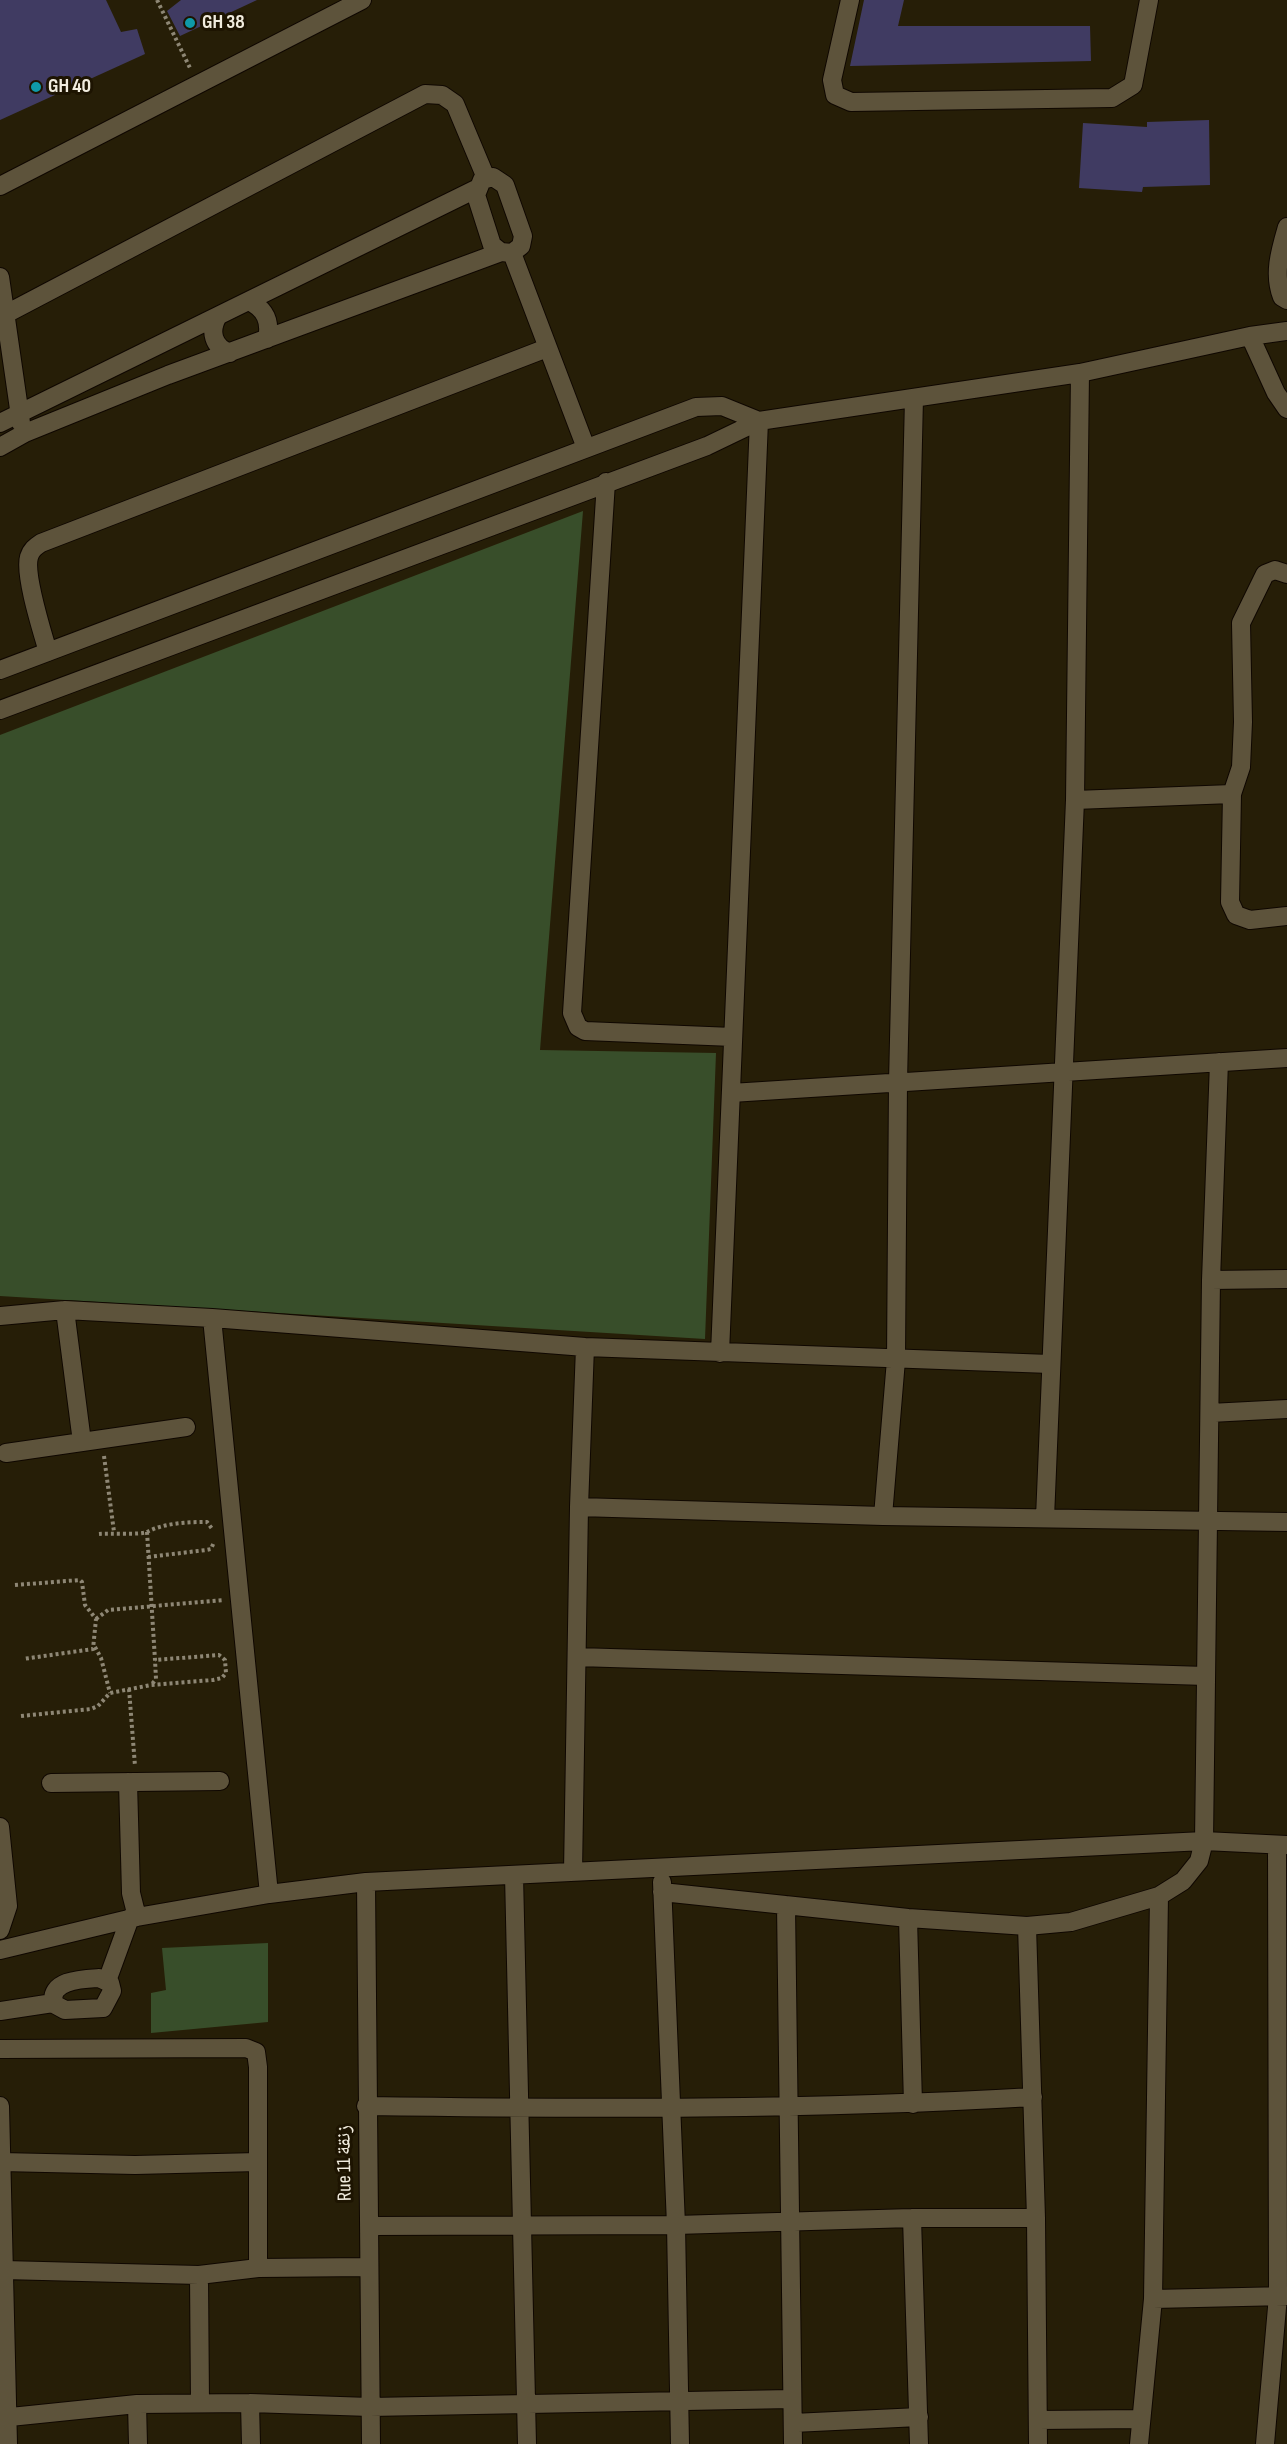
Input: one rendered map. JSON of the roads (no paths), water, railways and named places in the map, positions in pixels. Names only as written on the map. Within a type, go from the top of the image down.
[{"type":"street","points":[[0,186],[362,0]]},
{"type":"street","points":[[850,0],[832,80],[836,95],[851,102],[1112,98],[1133,85],[1149,0]]},
{"type":"street","points":[[4,315],[425,94],[442,95],[455,104],[481,184],[490,238],[506,253],[547,348],[586,448]]},
{"type":"street","points":[[0,423],[481,184],[499,179],[505,185],[524,236],[521,246],[168,375],[25,433],[0,447]]},
{"type":"street","points":[[1287,227],[1278,261],[1277,284],[1282,297],[1287,300]]},
{"type":"street","points":[[0,277],[18,414],[25,433]]},
{"type":"street","points":[[249,301],[263,311],[267,318],[267,339]]},
{"type":"street","points":[[218,316],[214,322],[213,336],[219,347],[230,353]]},
{"type":"street","points":[[0,710],[707,446],[759,421],[1080,373],[1250,336],[1287,331]]},
{"type":"street","points":[[1250,336],[1276,393],[1287,409]]},
{"type":"street","points":[[48,652],[28,573],[28,558],[33,549],[41,543],[547,348]]},
{"type":"street","points":[[1045,1518],[1075,800],[1080,373]]},
{"type":"street","points":[[883,1516],[896,1360],[898,1082],[914,398]]},
{"type":"street","points":[[0,670],[696,407],[722,406],[759,421]]},
{"type":"street","points":[[720,1353],[759,421]]},
{"type":"street","points":[[606,482],[572,1013],[578,1027],[585,1031],[733,1037]]},
{"type":"street","points":[[1287,574],[1275,570],[1264,574],[1241,623],[1241,756],[1232,794],[1230,902],[1236,915],[1250,920],[1287,916]]},
{"type":"street","points":[[1075,800],[1232,794]]},
{"type":"street","points":[[731,1093],[1063,1074],[1287,1058]]},
{"type":"street","points":[[662,1892],[908,1918],[1027,1926],[1071,1922],[1160,1896],[1183,1881],[1198,1861],[1204,1841],[1211,1280],[1219,1062]]},
{"type":"street","points":[[1211,1280],[1287,1278]]},
{"type":"street","points":[[0,1316],[65,1310],[212,1318],[585,1347],[1050,1364]]},
{"type":"street","points":[[65,1310],[82,1442]]},
{"type":"street","points":[[212,1318],[269,1894]]},
{"type":"street","points":[[573,1872],[579,1507],[585,1347]]},
{"type":"street","points":[[1210,1413],[1287,1409]]},
{"type":"street","points":[[6,1453],[186,1427]]},
{"type":"street","points":[[579,1507],[883,1516],[1287,1522]]},
{"type":"street","points":[[577,1657],[1206,1676]]},
{"type":"street","points":[[51,1783],[220,1781]]},
{"type":"street","points":[[107,1981],[134,1918],[131,1893],[132,1782]]},
{"type":"street","points":[[0,1827],[3,1896],[8,1906],[0,1930]]},
{"type":"street","points":[[0,1950],[134,1918],[269,1894],[366,1882],[1204,1841],[1282,1845],[1283,2296],[1265,2444]]},
{"type":"street","points":[[662,1868],[676,2225],[680,2444]]},
{"type":"street","points":[[514,1875],[527,2444]]},
{"type":"street","name":"Rue 11 زنقة","points":[[366,1882],[366,2106],[371,2444]]},
{"type":"street","points":[[1139,2444],[1153,2299],[1160,1896]]},
{"type":"street","points":[[786,1905],[793,2444]]},
{"type":"street","points":[[908,1918],[913,2104]]},
{"type":"street","points":[[1027,1926],[1036,2218],[1038,2444]]},
{"type":"street","points":[[99,1978],[107,1981],[112,1991],[103,2008],[64,2010],[58,2009],[53,2003],[52,1997],[56,1989],[67,1982],[99,1978]]},
{"type":"street","points":[[0,2011],[53,2003]]},
{"type":"street","points":[[0,2049],[246,2048],[256,2052],[258,2067],[258,2268]]},
{"type":"street","points":[[366,2106],[519,2108],[788,2106],[913,2104],[1033,2097]]},
{"type":"street","points":[[0,2106],[4,2270],[4,2417],[8,2444]]},
{"type":"street","points":[[2,2162],[135,2165],[258,2162]]},
{"type":"street","points":[[369,2226],[676,2225],[912,2218],[1036,2218]]},
{"type":"street","points":[[912,2218],[919,2444]]},
{"type":"street","points":[[4,2270],[199,2275],[258,2268],[369,2267]]},
{"type":"street","points":[[199,2275],[200,2403]]},
{"type":"street","points":[[1153,2299],[1283,2296]]},
{"type":"street","points":[[4,2417],[137,2404],[250,2403],[370,2407],[525,2402],[791,2399]]},
{"type":"street","points":[[250,2403],[251,2444]]},
{"type":"street","points":[[137,2404],[138,2444]]},
{"type":"street","points":[[793,2423],[919,2417]]},
{"type":"street","points":[[1038,2420],[1141,2419]]},
{"type":"place","name":"GH 38","points":[[190,23]]},
{"type":"place","name":"GH 40","points":[[36,87]]}]
